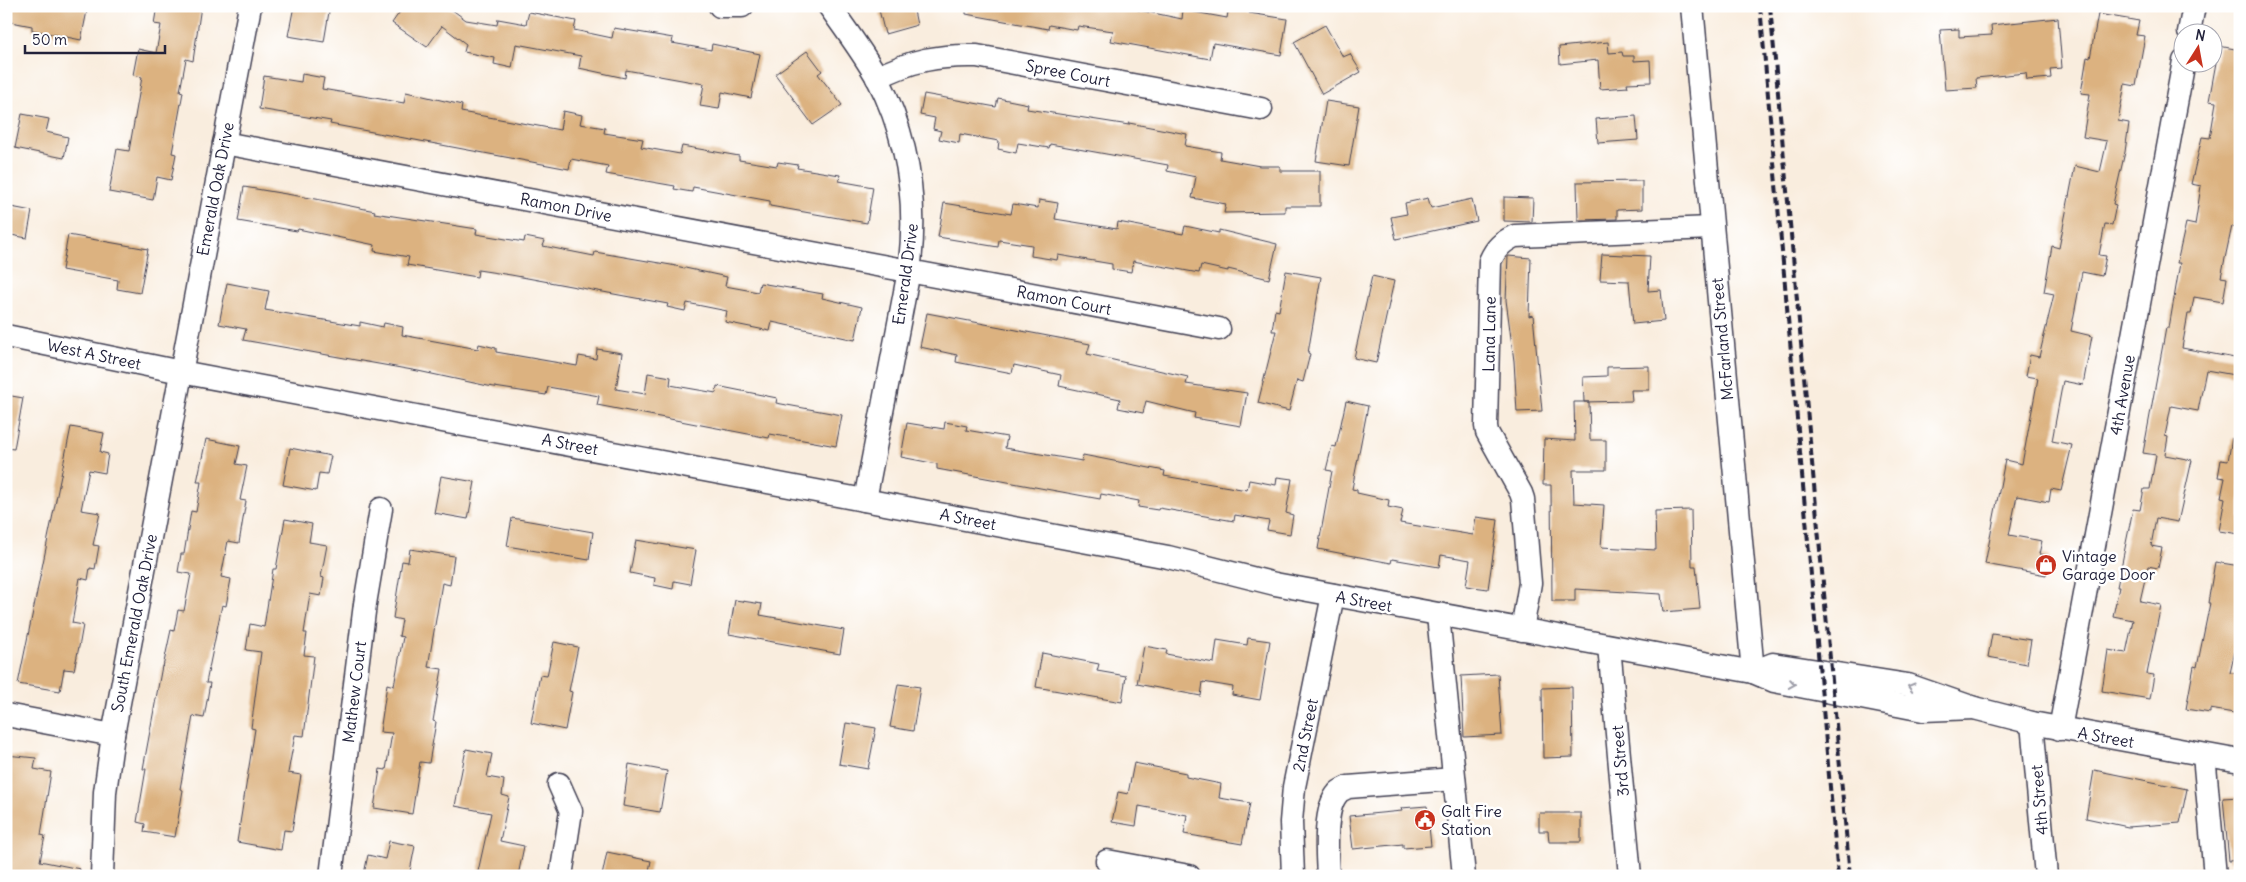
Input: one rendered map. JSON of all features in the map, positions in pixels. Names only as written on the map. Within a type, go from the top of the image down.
[{"type":"street","name":"Emerald Oak Drive","points":[[181,372],[250,6]]},
{"type":"street","points":[[720,6],[742,6]]},
{"type":"street","name":"Emerald Drive","points":[[830,6],[877,78],[895,118],[910,172],[913,207],[912,247],[865,500]]},
{"type":"street","name":"McFarland Street","points":[[1692,6],[1753,672]]},
{"type":"street","points":[[2191,22],[2194,6]]},
{"type":"street","name":"Spree Court","points":[[877,78],[896,68],[922,59],[950,55],[977,56],[1261,109]]},
{"type":"street","name":"4th Avenue","points":[[2060,729],[2182,72]]},
{"type":"street","name":"Ramon Drive","points":[[224,143],[908,271]]},
{"type":"street","name":"Lana Lane","points":[[1522,630],[1530,583],[1521,493],[1486,426],[1490,261],[1495,250],[1503,241],[1515,236],[1712,228]]},
{"type":"street","name":"Ramon Court","points":[[908,271],[1218,329]]},
{"type":"street","name":"West A Street","points":[[6,336],[181,372]]},
{"type":"street","name":"A Street","points":[[181,372],[1168,557],[1275,584],[1609,646],[1753,672],[1772,664],[1908,685],[1974,708],[2032,724],[2240,762]]},
{"type":"street","name":"South Emerald Oak Drive","points":[[102,876],[105,792],[113,735],[181,372]]},
{"type":"street","name":"Mathew Court","points":[[330,876],[365,604],[381,509]]},
{"type":"street","name":"2nd Street","points":[[1293,876],[1291,822],[1294,787],[1332,595]]},
{"type":"street","points":[[1438,615],[1464,876]]},
{"type":"street","name":"3rd Street","points":[[1609,646],[1625,875]]},
{"type":"street","points":[[6,715],[113,735]]},
{"type":"street","name":"4th Street","points":[[2032,724],[2046,876]]},
{"type":"street","points":[[2204,755],[2215,876]]},
{"type":"street","points":[[1328,876],[1326,847],[1332,803],[1339,792],[1348,787],[1454,779]]},
{"type":"street","points":[[559,784],[571,811],[561,876]]},
{"type":"street","points":[[1107,861],[1189,876]]},
{"type":"building","points":[[6,6],[88,6],[81,40],[32,30],[32,26],[6,21]]},
{"type":"building","points":[[157,6],[201,6],[193,61],[186,59],[180,91],[183,92],[172,153],[176,154],[171,180],[157,177],[153,200],[109,192],[117,149],[129,151],[142,77],[133,75],[138,49],[156,53],[161,25],[154,24]]},
{"type":"building","points":[[294,6],[330,6],[324,42],[288,36]]},
{"type":"building","points":[[404,6],[447,6],[466,20],[497,25],[498,19],[526,24],[529,12],[576,21],[574,30],[612,38],[614,28],[673,38],[672,43],[711,50],[712,44],[760,54],[751,98],[722,92],[719,109],[700,106],[704,84],[626,70],[625,78],[579,68],[581,56],[516,44],[512,68],[494,64],[495,58],[464,52],[466,44],[442,26],[427,47],[392,23]]},
{"type":"building","points":[[878,6],[913,6],[917,25],[885,34]]},
{"type":"building","points":[[966,6],[1135,6],[1134,9],[1182,19],[1183,10],[1227,18],[1229,6],[1250,6],[1249,13],[1287,19],[1281,55],[1213,43],[1210,59],[1111,41],[1113,31],[1078,26],[1077,30],[1049,25],[1048,29],[966,14]]},
{"type":"building","points":[[2098,14],[2139,21],[2136,35],[2145,36],[2136,86],[2125,84],[2118,121],[2129,123],[2125,152],[2113,204],[2116,205],[2112,225],[2105,224],[2099,255],[2106,256],[2102,276],[2082,272],[2071,331],[2092,336],[2083,385],[2063,381],[2052,441],[2072,445],[2061,491],[2051,489],[2049,502],[2017,496],[2009,535],[2042,541],[2039,554],[2050,556],[2046,575],[1985,564],[2005,460],[2022,464],[2038,378],[2026,376],[2030,355],[2039,357],[2054,294],[2044,292],[2052,246],[2059,248],[2075,166],[2100,172],[2107,141],[2083,137],[2090,94],[2081,93],[2087,57],[2090,58]]},
{"type":"building","points":[[2058,18],[2062,68],[2050,69],[2051,78],[2027,80],[2026,73],[1976,78],[1977,88],[1945,90],[1940,30],[1959,29],[1959,37],[1992,35],[1991,25]]},
{"type":"building","points":[[1325,25],[1343,57],[1350,54],[1361,72],[1322,94],[1294,42]]},
{"type":"building","points":[[1608,42],[1609,53],[1622,52],[1623,56],[1634,56],[1634,61],[1650,60],[1651,82],[1627,83],[1628,87],[1600,89],[1598,60],[1560,64],[1559,47]]},
{"type":"building","points":[[2224,47],[2240,50],[2240,198],[2235,227],[2232,226],[2221,277],[2227,278],[2223,302],[2194,297],[2191,314],[2188,314],[2182,348],[2240,359],[2240,376],[2206,370],[2198,411],[2171,406],[2165,436],[2168,437],[2165,455],[2192,460],[2178,522],[2156,518],[2151,546],[2162,548],[2158,568],[2148,566],[2140,601],[2161,605],[2147,674],[2154,675],[2150,699],[2102,691],[2108,650],[2126,653],[2133,620],[2113,616],[2119,587],[2117,587],[2133,509],[2140,510],[2144,489],[2150,489],[2156,455],[2143,453],[2166,328],[2169,328],[2180,263],[2177,263],[2186,223],[2195,225],[2201,186],[2191,184],[2202,137],[2210,138],[2216,102],[2209,101],[2214,72],[2224,72]]},
{"type":"building","points":[[807,51],[822,71],[818,74],[842,105],[813,125],[775,74]]},
{"type":"building","points":[[302,74],[324,78],[322,89],[404,103],[406,92],[462,105],[461,112],[560,130],[563,111],[582,115],[580,124],[605,128],[604,133],[643,139],[641,147],[680,154],[682,146],[739,156],[739,160],[777,166],[778,162],[798,165],[797,168],[840,175],[839,181],[873,187],[867,223],[770,206],[770,201],[693,187],[692,192],[674,189],[675,186],[606,174],[608,166],[571,159],[569,169],[330,124],[331,121],[259,109],[264,76],[301,82]]},
{"type":"building","points":[[924,94],[996,107],[998,98],[1028,104],[1027,109],[1129,125],[1129,123],[1187,134],[1185,146],[1221,152],[1220,159],[1260,166],[1280,166],[1280,171],[1320,171],[1320,206],[1285,206],[1285,212],[1224,213],[1226,204],[1192,198],[1196,177],[1167,171],[1168,165],[1050,144],[1049,148],[1018,143],[1016,153],[998,149],[999,141],[960,134],[959,143],[939,139],[941,131],[933,129],[935,118],[920,115]]},
{"type":"building","points":[[1326,101],[1359,106],[1349,166],[1316,161]]},
{"type":"building","points":[[22,114],[49,119],[46,132],[68,137],[64,158],[15,148]]},
{"type":"building","points":[[1636,116],[1638,140],[1598,143],[1596,119]]},
{"type":"building","points":[[1642,181],[1642,209],[1617,210],[1617,219],[1578,220],[1577,182]]},
{"type":"building","points":[[244,187],[316,199],[375,211],[374,213],[477,229],[476,234],[524,242],[525,237],[545,241],[543,246],[594,256],[595,252],[671,265],[727,277],[725,286],[758,292],[760,283],[823,294],[822,298],[862,307],[855,340],[772,322],[770,331],[725,322],[727,311],[687,303],[685,311],[667,307],[668,304],[511,275],[478,270],[477,277],[407,265],[409,257],[374,251],[375,245],[298,229],[297,231],[238,221]]},
{"type":"building","points":[[1504,197],[1533,198],[1532,222],[1504,221]]},
{"type":"building","points":[[1428,198],[1431,208],[1472,199],[1477,221],[1396,239],[1391,217],[1407,214],[1405,203]]},
{"type":"building","points":[[1039,200],[1058,203],[1055,219],[1117,229],[1118,222],[1183,234],[1185,226],[1219,233],[1219,230],[1277,244],[1269,279],[1228,269],[1228,271],[1201,265],[1199,273],[1133,261],[1131,272],[1112,269],[1112,264],[1058,255],[1057,260],[1031,256],[1032,245],[999,240],[998,247],[938,237],[944,203],[1011,214],[1013,204],[1038,208]]},
{"type":"building","points":[[6,206],[32,211],[27,238],[6,234]]},
{"type":"building","points":[[68,235],[148,249],[140,293],[117,289],[118,280],[62,270]]},
{"type":"building","points":[[1602,254],[1650,256],[1648,291],[1661,290],[1664,321],[1633,324],[1629,281],[1600,280]]},
{"type":"building","points":[[1508,256],[1531,258],[1529,316],[1533,315],[1542,411],[1517,412],[1514,361],[1506,300]]},
{"type":"building","points":[[1286,271],[1321,277],[1308,353],[1310,354],[1303,382],[1297,380],[1289,411],[1258,403],[1276,331],[1272,331],[1275,310],[1279,311]]},
{"type":"building","points":[[1372,276],[1394,281],[1376,363],[1354,358]]},
{"type":"building","points":[[227,283],[269,291],[265,310],[360,326],[360,322],[383,327],[384,323],[403,327],[402,335],[478,349],[479,344],[496,348],[496,352],[577,366],[579,356],[596,359],[597,349],[622,353],[616,389],[645,394],[648,373],[671,377],[670,385],[716,393],[717,386],[777,398],[776,403],[842,415],[836,446],[770,434],[769,438],[597,405],[599,396],[548,387],[546,395],[488,386],[418,371],[243,340],[246,329],[219,324]]},
{"type":"building","points":[[927,313],[1090,344],[1087,354],[1188,377],[1186,384],[1247,393],[1241,426],[1194,418],[1195,413],[1146,401],[1143,413],[1118,408],[1120,399],[1059,386],[1061,375],[1014,365],[1012,373],[956,362],[957,355],[920,347]]},
{"type":"building","points":[[1649,366],[1649,390],[1631,390],[1632,401],[1584,402],[1583,377],[1607,376],[1607,367]]},
{"type":"building","points":[[6,395],[23,398],[14,449],[6,448]]},
{"type":"building","points":[[1346,401],[1368,406],[1352,489],[1357,490],[1357,493],[1389,500],[1388,507],[1403,510],[1400,523],[1473,535],[1476,517],[1498,520],[1488,589],[1466,586],[1470,560],[1441,555],[1439,567],[1392,559],[1391,563],[1318,549],[1332,471],[1326,470],[1332,446],[1336,447]]},
{"type":"building","points":[[1574,402],[1589,402],[1590,440],[1606,440],[1606,470],[1573,470],[1574,503],[1604,505],[1601,547],[1656,550],[1655,511],[1691,510],[1692,566],[1696,566],[1700,609],[1663,612],[1661,594],[1575,589],[1575,601],[1552,601],[1551,485],[1543,485],[1544,439],[1575,441]]},
{"type":"building","points":[[945,422],[967,426],[966,430],[1007,437],[1005,448],[1082,461],[1083,455],[1165,471],[1164,476],[1247,490],[1249,480],[1276,485],[1277,477],[1292,479],[1286,513],[1293,515],[1290,534],[1267,530],[1269,521],[1235,515],[1234,521],[1159,508],[1158,510],[1138,507],[1139,501],[1101,494],[1100,499],[937,469],[937,464],[901,457],[907,423],[944,429]]},
{"type":"building","points":[[71,427],[104,433],[100,452],[108,454],[105,473],[89,470],[81,510],[100,513],[93,545],[99,546],[95,569],[90,568],[88,580],[80,578],[72,623],[83,625],[80,642],[74,670],[64,669],[60,691],[18,684]]},
{"type":"building","points":[[2232,438],[2240,439],[2240,534],[2219,531],[2225,498],[2221,497],[2225,478],[2218,477],[2221,460],[2228,461]]},
{"type":"building","points":[[206,439],[240,446],[236,464],[247,466],[240,500],[246,501],[239,543],[228,541],[221,577],[231,579],[226,606],[222,605],[206,683],[210,683],[204,718],[193,716],[180,789],[183,790],[175,837],[144,832],[145,824],[137,822],[146,769],[143,769],[162,666],[171,630],[174,631],[178,610],[184,611],[191,574],[178,572],[181,554],[184,554],[191,511],[196,512],[201,482],[197,482]]},
{"type":"building","points":[[290,448],[331,456],[327,474],[319,473],[316,491],[283,485]]},
{"type":"building","points":[[441,476],[475,482],[468,519],[434,513]]},
{"type":"building","points":[[512,518],[593,532],[589,560],[507,546]]},
{"type":"building","points":[[285,519],[312,524],[309,542],[327,545],[321,577],[324,578],[321,596],[310,594],[304,633],[307,633],[304,655],[314,656],[304,736],[295,735],[288,773],[301,775],[292,831],[284,830],[281,850],[237,842],[255,729],[251,728],[261,652],[246,650],[250,624],[264,627],[273,569],[276,569]]},
{"type":"building","points":[[636,540],[696,550],[690,584],[674,581],[673,589],[654,585],[655,578],[630,573]]},
{"type":"building","points":[[410,549],[454,556],[450,585],[442,583],[428,667],[442,669],[433,721],[436,722],[429,763],[420,762],[412,814],[374,808],[380,769],[386,770],[392,733],[380,732],[387,684],[394,686],[403,637],[399,636],[402,620],[393,618],[402,561],[408,562]]},
{"type":"building","points":[[2215,562],[2240,566],[2240,630],[2230,673],[2240,674],[2240,714],[2210,709],[2210,713],[2186,709],[2194,666],[2197,667],[2210,603],[2208,603]]},
{"type":"building","points":[[735,600],[762,604],[760,615],[844,630],[840,654],[729,634]]},
{"type":"building","points":[[1992,634],[2031,640],[2027,664],[1988,657]]},
{"type":"building","points":[[1248,638],[1270,641],[1260,700],[1232,695],[1233,687],[1203,682],[1201,696],[1137,684],[1144,646],[1167,650],[1166,654],[1214,663],[1217,640],[1247,645]]},
{"type":"building","points":[[554,642],[578,647],[569,691],[572,692],[565,730],[531,723],[540,675],[547,676]]},
{"type":"building","points":[[1042,653],[1099,664],[1097,671],[1126,676],[1122,702],[1036,687]]},
{"type":"building","points":[[1498,674],[1502,735],[1464,737],[1461,676]]},
{"type":"building","points":[[898,684],[920,687],[913,731],[890,727]]},
{"type":"building","points":[[1572,687],[1573,757],[1543,758],[1542,688]]},
{"type":"building","points":[[846,723],[876,728],[868,769],[839,764]]},
{"type":"building","points":[[466,749],[492,754],[487,777],[504,780],[502,795],[509,797],[500,841],[524,846],[518,876],[477,876],[491,813],[455,806]]},
{"type":"building","points":[[6,755],[36,758],[34,769],[51,772],[41,835],[45,836],[40,861],[80,869],[79,876],[20,876],[6,873]]},
{"type":"building","points":[[1134,763],[1186,773],[1186,777],[1221,784],[1219,798],[1250,803],[1242,844],[1184,834],[1187,815],[1139,806],[1136,826],[1112,822],[1118,792],[1128,794]]},
{"type":"building","points":[[629,764],[667,771],[660,812],[623,806]]},
{"type":"building","points":[[2094,770],[2187,789],[2180,823],[2128,827],[2086,818]]},
{"type":"building","points":[[2240,797],[2240,860],[2229,861],[2223,798]]},
{"type":"building","points":[[1427,806],[1431,846],[1403,848],[1403,844],[1353,849],[1349,816],[1402,811],[1401,808]]},
{"type":"building","points":[[1539,813],[1581,813],[1581,842],[1549,842],[1548,831],[1539,831]]},
{"type":"building","points":[[389,841],[415,846],[409,876],[364,874],[368,855],[385,859]]},
{"type":"building","points":[[607,852],[651,861],[648,876],[602,876]]},
{"type":"railway","points":[[1760,6],[1838,876]]},
{"type":"railway","points":[[1770,6],[1850,876]]},
{"type":"place","name":"Vintage Garage Door","points":[[2046,565]]},
{"type":"place","name":"Galt Fire Station","points":[[1425,820]]}]
